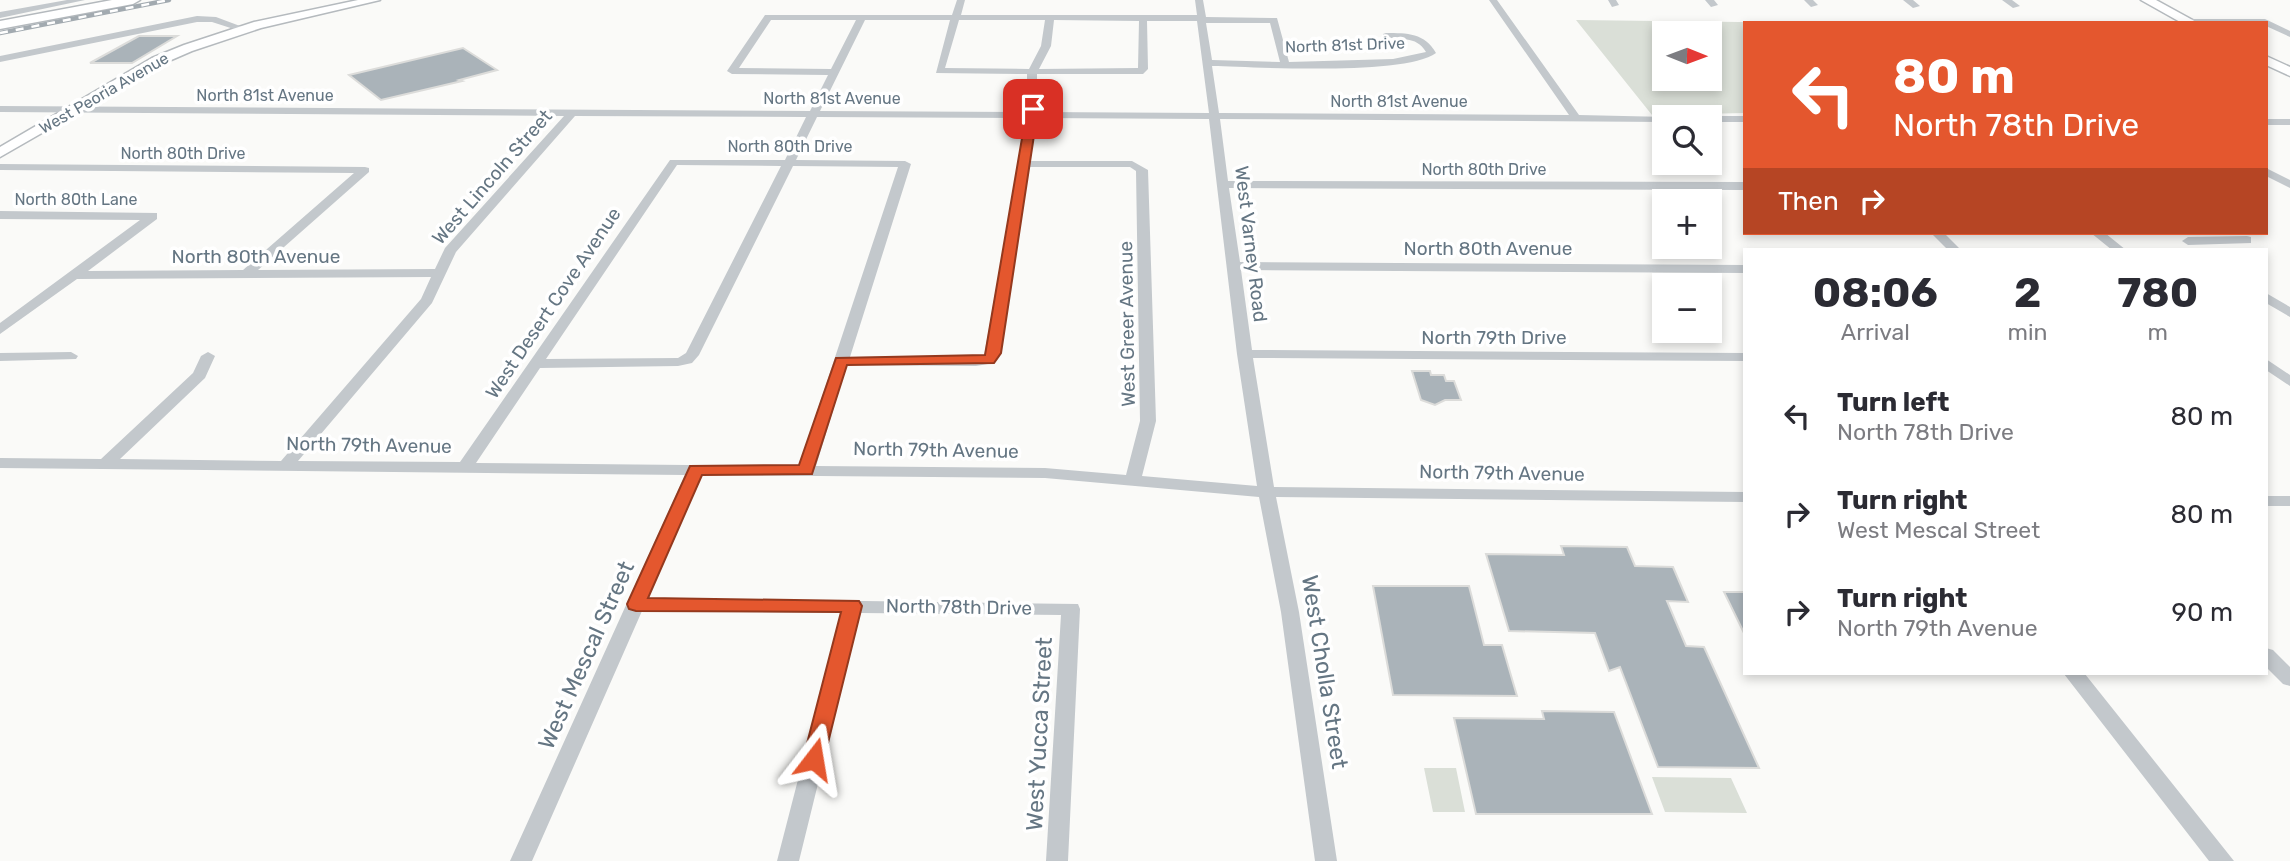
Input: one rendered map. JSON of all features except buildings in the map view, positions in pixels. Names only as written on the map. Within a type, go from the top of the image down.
[{"type":"highway","points":[[4,20],[107,0]]},
{"type":"highway","points":[[4,20],[133,0]]},
{"type":"main road","name":"West Peoria Avenue","points":[[0,153],[166,57],[243,29],[374,0]]},
{"type":"main road","points":[[2147,0],[2189,21]]},
{"type":"main road","points":[[2268,61],[2290,72]]},
{"type":"street","points":[[4,20],[49,0]]},
{"type":"street","points":[[26,10],[81,0]]},
{"type":"street","points":[[961,0],[939,71],[1140,72],[1143,69],[1143,18]]},
{"type":"street","name":"West Varney Road","points":[[1199,0],[1244,354],[1267,492]]},
{"type":"street","points":[[1493,0],[1576,118]]},
{"type":"street","points":[[1907,0],[1916,6]]},
{"type":"street","points":[[2006,0],[2016,6]]},
{"type":"street","points":[[834,72],[732,71],[768,17],[1274,20],[1285,64]]},
{"type":"street","points":[[534,364],[687,360],[692,355],[862,17]]},
{"type":"street","points":[[806,470],[841,361],[989,360],[994,353],[1032,115],[1032,73],[1046,46],[1049,18]]},
{"type":"street","points":[[0,59],[197,19],[213,19],[243,29]]},
{"type":"street","points":[[2268,23],[2290,34]]},
{"type":"street","name":"North 81st Drive","points":[[1206,63],[1389,61],[1419,58],[1431,53],[1427,43],[1420,38],[1386,36]]},
{"type":"street","name":"North 81st Avenue","points":[[0,109],[1652,119]]},
{"type":"street","name":"West Lincoln Street","points":[[286,466],[427,300],[450,251],[573,112]]},
{"type":"street","points":[[1722,119],[1743,119]]},
{"type":"street","points":[[2268,122],[2290,122]]},
{"type":"street","name":"North 80th Drive","points":[[674,162],[905,164],[841,361]]},
{"type":"street","name":"West Desert Cove Avenue","points":[[465,467],[674,162]]},
{"type":"street","name":"West Greer Avenue","points":[[1024,164],[1139,166],[1142,170],[1148,421],[1133,479]]},
{"type":"street","name":"North 80th Drive","points":[[0,167],[365,170],[245,275]]},
{"type":"street","points":[[2268,172],[2285,182]]},
{"type":"street","name":"North 80th Drive","points":[[1222,184],[1743,186]]},
{"type":"street","name":"North 80th Lane","points":[[0,215],[153,216],[74,275]]},
{"type":"street","points":[[1939,235],[1953,248]]},
{"type":"street","points":[[2100,235],[2117,248]]},
{"type":"street","points":[[2183,237],[2247,240]]},
{"type":"street","points":[[2183,237],[2199,248]]},
{"type":"street","name":"North 80th Avenue","points":[[1232,266],[1743,269]]},
{"type":"street","name":"North 80th Avenue","points":[[74,275],[438,273]]},
{"type":"street","points":[[0,330],[74,275]]},
{"type":"street","points":[[2268,298],[2290,313]]},
{"type":"street","name":"North 79th Drive","points":[[1244,354],[1743,358]]},
{"type":"street","points":[[0,357],[71,356]]},
{"type":"street","points":[[106,464],[200,375],[208,356]]},
{"type":"street","points":[[2268,365],[2290,382]]},
{"type":"street","name":"North 79th Avenue","points":[[0,463],[1045,473],[1267,492],[1743,497]]},
{"type":"street","name":"West Mescal Street","points":[[521,861],[695,470]]},
{"type":"street","name":"West Cholla Street","points":[[1267,492],[1290,612],[1326,861]]},
{"type":"street","points":[[2268,501],[2290,501]]},
{"type":"street","name":"North 78th Drive","points":[[636,604],[1071,609]]},
{"type":"street","points":[[788,861],[852,606]]},
{"type":"street","name":"West Yucca Street","points":[[1057,861],[1071,609]]},
{"type":"street","points":[[2268,657],[2290,679]]},
{"type":"street","points":[[2075,675],[2223,861]]},
{"type":"shaded area","points":[[1576,20],[1659,21],[1652,21],[1652,91],[1722,91],[1722,22],[1743,22],[1743,113],[1722,113],[1722,105],[1652,105],[1652,115]]},
{"type":"shaded area","points":[[1424,768],[1456,768],[1465,812],[1433,812]]},
{"type":"shaded area","points":[[1652,777],[1731,778],[1747,813],[1665,812]]},
{"type":"railway","points":[[0,33],[169,0]]},
{"type":"route","points":[[814,759],[852,606],[636,604],[695,470],[806,470],[841,361],[989,360],[994,353],[1033,109]]}]
